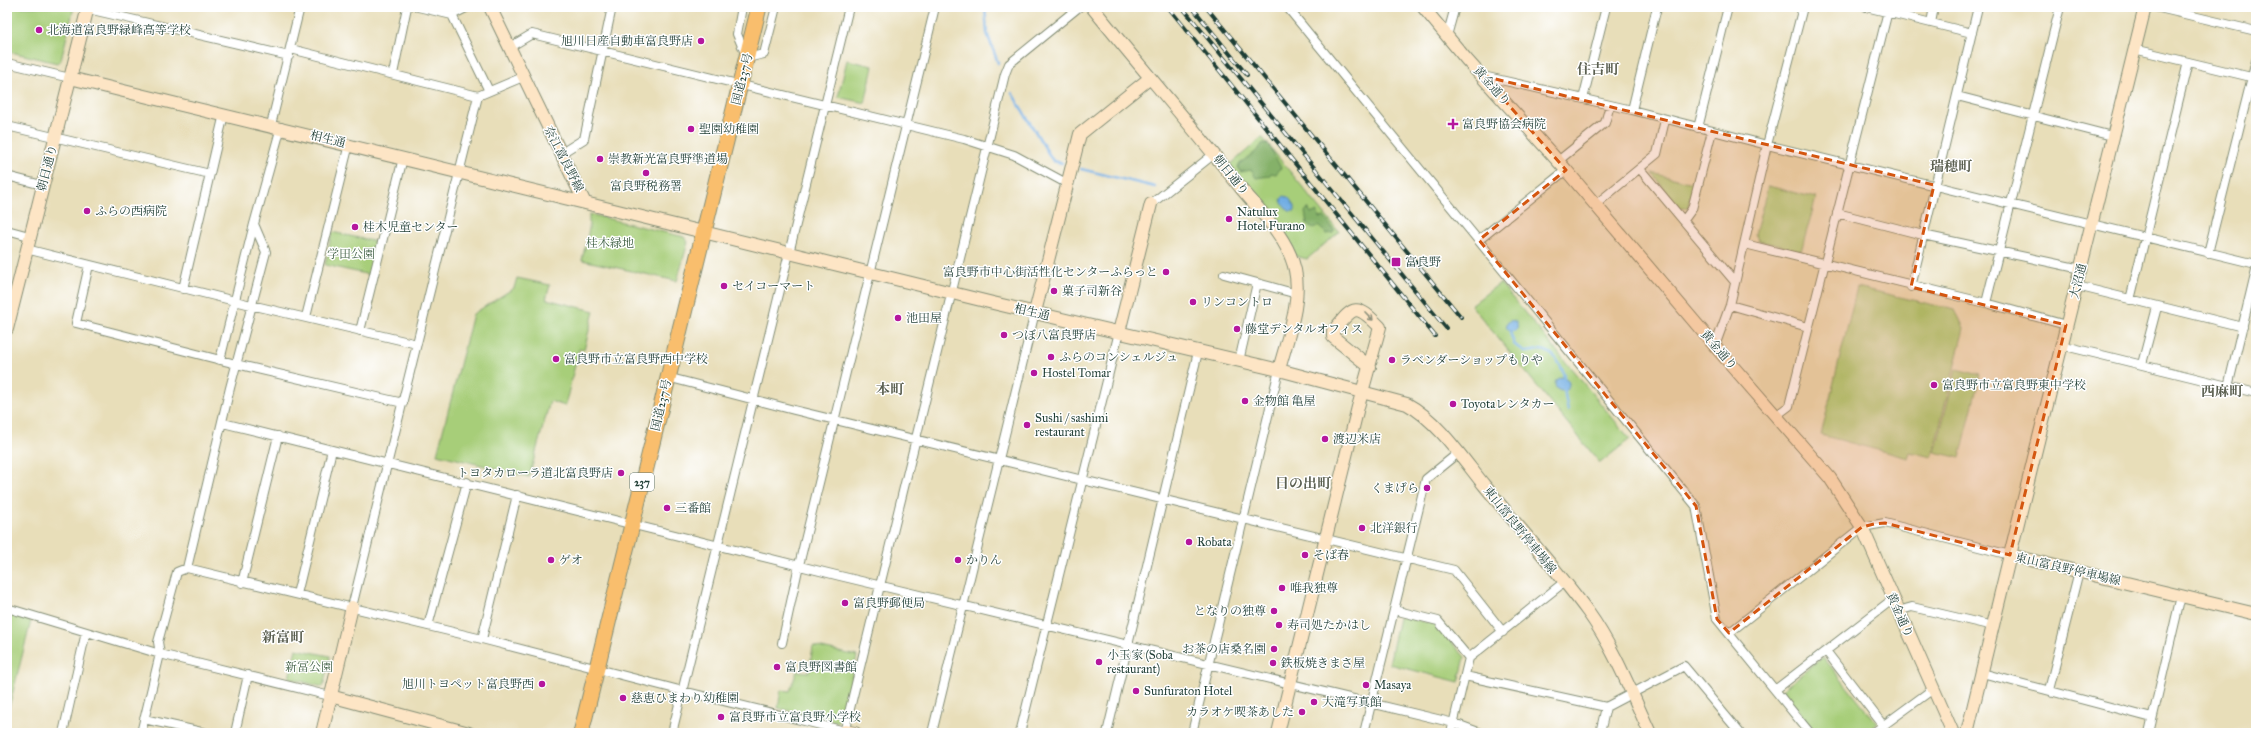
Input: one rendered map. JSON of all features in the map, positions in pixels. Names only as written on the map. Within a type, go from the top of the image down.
[{"type":"highway","name":"国道237号","points":[[581,733],[703,231],[741,86],[759,7]]},
{"type":"street","points":[[220,360],[254,224],[300,7]]},
{"type":"street","points":[[392,74],[407,7]]},
{"type":"street","points":[[418,7],[452,16],[468,7]]},
{"type":"street","name":"奈江富良野線","points":[[490,7],[585,203],[703,231]]},
{"type":"street","points":[[560,154],[584,140],[612,7]]},
{"type":"street","points":[[742,7],[736,34],[747,58],[764,54],[776,7]]},
{"type":"street","points":[[672,733],[850,7]]},
{"type":"street","points":[[782,643],[799,565],[936,7]]},
{"type":"street","points":[[141,733],[160,654],[158,642],[177,572],[187,568],[482,639],[848,732],[880,585],[1009,64],[1079,7]]},
{"type":"street","name":"朝日通り","points":[[1092,7],[1214,154],[1287,249],[1295,269],[1297,294],[1292,325],[1279,370]]},
{"type":"street","points":[[1287,7],[1696,506],[1717,619],[1810,733]]},
{"type":"street","name":"黄金通り","points":[[1423,7],[1482,76],[1562,165],[1715,346],[1777,415],[1830,478],[1862,527],[1932,689],[1953,733]]},
{"type":"street","points":[[1447,36],[1454,7]]},
{"type":"street","points":[[1583,99],[1606,7]]},
{"type":"street","points":[[1632,110],[1657,7]]},
{"type":"street","points":[[1698,128],[1728,7]]},
{"type":"street","points":[[1715,346],[1730,305],[1767,145],[1803,7]]},
{"type":"street","points":[[1866,7],[1889,10],[1931,23],[1972,33]]},
{"type":"street","points":[[1931,23],[1934,7]]},
{"type":"street","points":[[1911,287],[1934,185],[1978,7]]},
{"type":"street","points":[[1986,304],[2060,7]]},
{"type":"street","name":"大沼通","points":[[2010,555],[2145,7]]},
{"type":"street","points":[[2155,7],[2256,31]]},
{"type":"street","points":[[88,8],[392,74],[478,96],[523,77]]},
{"type":"street","name":"朝日通り","points":[[7,330],[11,293],[26,249],[88,8]]},
{"type":"street","points":[[1777,415],[1789,406],[1889,10]]},
{"type":"street","points":[[452,16],[489,91]]},
{"type":"street","points":[[510,47],[532,34],[988,146],[1014,155],[1066,183]]},
{"type":"street","points":[[2134,49],[2251,77]]},
{"type":"street","points":[[2208,253],[2256,61]]},
{"type":"street","points":[[2130,300],[2188,62]]},
{"type":"street","points":[[7,63],[70,78]]},
{"type":"street","points":[[1482,76],[1632,110],[1665,120],[2256,264]]},
{"type":"street","name":"相生通","points":[[70,78],[276,126],[585,203]]},
{"type":"street","points":[[932,733],[1066,183],[1080,134],[1150,78]]},
{"type":"street","points":[[322,733],[478,96]]},
{"type":"street","points":[[1957,96],[2112,136]]},
{"type":"street","points":[[1479,240],[1562,165],[1605,123],[1610,105]]},
{"type":"street","points":[[183,289],[224,114]]},
{"type":"street","points":[[1595,205],[1657,154],[1665,120]]},
{"type":"street","points":[[7,126],[210,174]]},
{"type":"street","points":[[1684,220],[1692,209],[1712,131]]},
{"type":"street","points":[[306,317],[349,144]]},
{"type":"street","points":[[1020,733],[1151,204],[1214,154]]},
{"type":"street","points":[[360,331],[403,158]]},
{"type":"street","points":[[1640,169],[1735,282]]},
{"type":"street","points":[[7,176],[42,185]]},
{"type":"street","points":[[1837,213],[1923,235],[2081,269]]},
{"type":"street","points":[[187,568],[236,364],[266,252],[254,224]]},
{"type":"street","points":[[7,230],[29,236]]},
{"type":"street","name":"相生通","points":[[703,231],[953,293],[1279,370],[1362,392]]},
{"type":"street","points":[[1745,244],[2066,325]]},
{"type":"street","points":[[26,249],[183,289],[417,344]]},
{"type":"street","points":[[89,265],[76,323],[236,364],[403,403]]},
{"type":"street","points":[[2228,387],[2256,270]]},
{"type":"street","points":[[1224,274],[1297,294]]},
{"type":"street","points":[[1239,361],[1257,283]]},
{"type":"street","points":[[2076,286],[2243,327]]},
{"type":"street","points":[[1730,305],[1808,327]]},
{"type":"street","points":[[2142,364],[2157,307]]},
{"type":"street","points":[[1278,733],[1362,392],[1370,367],[1380,327],[1364,311],[1357,309],[1349,312],[1333,331],[1333,337],[1370,367]]},
{"type":"street","points":[[2061,345],[2256,393]]},
{"type":"street","points":[[1107,733],[1198,352]]},
{"type":"street","points":[[1192,733],[1279,370]]},
{"type":"street","points":[[667,377],[999,460],[1454,570],[1503,632]]},
{"type":"street","name":"東山富良野停車場線","points":[[1362,392],[1407,404],[1417,409],[1458,453],[1588,612],[1605,640],[1632,693],[1650,733]]},
{"type":"street","points":[[222,423],[517,494],[880,585],[1454,723],[1481,733]]},
{"type":"street","points":[[242,582],[278,436]]},
{"type":"street","points":[[297,594],[332,450]]},
{"type":"street","points":[[1364,733],[1426,480],[1458,453]]},
{"type":"street","points":[[428,626],[467,482]]},
{"type":"street","points":[[482,639],[517,494]]},
{"type":"street","points":[[1728,633],[1862,527],[1885,523],[2010,555]]},
{"type":"street","name":"東山富良野停車場線","points":[[1967,733],[2010,555],[2256,614]]},
{"type":"street","points":[[2049,690],[2079,571]]},
{"type":"street","points":[[1451,733],[1469,658],[1563,583]]},
{"type":"street","points":[[2149,733],[2181,596]]},
{"type":"street","points":[[1775,690],[1893,599]]},
{"type":"street","points":[[1898,611],[1912,607],[1993,626]]},
{"type":"street","points":[[7,608],[160,654],[248,675],[469,733]]},
{"type":"street","points":[[1394,610],[1438,620],[1469,658]]},
{"type":"street","points":[[63,733],[86,632]]},
{"type":"street","points":[[1826,651],[1883,725]]},
{"type":"street","points":[[1465,676],[1606,707],[1684,666],[1740,733]]},
{"type":"street","points":[[1982,673],[2152,718]]},
{"type":"street","points":[[235,733],[248,675]]},
{"type":"street","points":[[1873,733],[1932,689]]},
{"type":"street","points":[[1600,733],[1606,707]]},
{"type":"street","points":[[144,719],[206,733]]},
{"type":"highlighted area","points":[[1483,76],[1934,185],[1911,287],[2066,325],[2010,555],[1885,523],[1862,527],[1729,633],[1717,619],[1696,506],[1479,240],[1566,170]]},
{"type":"green space","name":"北海道富良野緑峰高等学校","points":[[7,7],[74,7],[61,60],[57,63],[7,51]]},
{"type":"green space","points":[[847,60],[873,66],[865,103],[838,97]]},
{"type":"green space","points":[[1262,137],[1339,232],[1307,259],[1295,256],[1229,166]]},
{"type":"green space","points":[[1263,143],[1269,145],[1281,168],[1276,174],[1271,173],[1269,176],[1256,178],[1251,170],[1240,172],[1238,166],[1257,151]]},
{"type":"green space","points":[[1652,173],[1693,183],[1688,207],[1680,209]]},
{"type":"green space","points":[[1768,186],[1816,198],[1801,251],[1759,241],[1755,234]]},
{"type":"green space","points":[[1308,208],[1311,213],[1317,212],[1320,218],[1324,217],[1334,230],[1333,233],[1327,234],[1318,226],[1313,228],[1307,224],[1305,212]]},
{"type":"green space","name":"桂木緑地","points":[[589,214],[684,237],[688,242],[677,281],[582,260],[589,229]]},
{"type":"green space","name":"学田公園","points":[[332,232],[377,242],[370,275],[325,265]]},
{"type":"green space","points":[[517,278],[550,285],[546,299],[594,311],[584,350],[579,349],[565,406],[550,401],[529,477],[437,454],[473,314],[514,288]]},
{"type":"green space","points":[[1500,283],[1630,439],[1600,463],[1471,305]]},
{"type":"green space","points":[[1857,287],[1955,310],[1964,328],[1932,457],[1910,452],[1908,458],[1821,435]]},
{"type":"green space","points":[[1956,369],[1980,375],[1960,458],[1935,452]]},
{"type":"green space","points":[[7,613],[31,621],[7,715]]},
{"type":"green space","points":[[1402,617],[1435,624],[1465,657],[1459,682],[1389,664],[1399,618]]},
{"type":"green space","points":[[813,646],[857,656],[843,717],[836,722],[778,708],[781,690],[790,691],[797,671],[809,672]]},
{"type":"green space","name":"新冨公園","points":[[296,649],[330,656],[323,687],[289,678]]},
{"type":"green space","points":[[1823,657],[1877,724],[1866,733],[1816,733],[1782,690]]},
{"type":"water","points":[[1284,196],[1288,197],[1295,206],[1295,211],[1289,211],[1282,203],[1281,199]]},
{"type":"water","points":[[1512,320],[1516,322],[1518,326],[1516,330],[1512,332],[1508,330],[1506,326],[1508,322]]},
{"type":"water","points":[[1559,377],[1565,377],[1569,381],[1569,387],[1565,391],[1559,391],[1555,387],[1555,381]]},
{"type":"waterway","points":[[985,7],[987,33],[998,63]]},
{"type":"waterway","points":[[1012,93],[1053,161],[1062,163]]},
{"type":"waterway","points":[[1081,169],[1155,187]]},
{"type":"waterway","points":[[1510,332],[1514,344],[1524,352],[1540,350],[1554,356],[1560,365],[1564,375],[1564,380]]},
{"type":"waterway","points":[[1564,389],[1568,411]]},
{"type":"railway","points":[[1168,7],[1435,336]]},
{"type":"railway","points":[[1182,7],[1446,328]]},
{"type":"railway","points":[[1192,7],[1247,75]]},
{"type":"railway","points":[[1206,7],[1461,317]]},
{"type":"place","name":"北海道富良野緑峰高等学校","points":[[39,30]]},
{"type":"place","name":"旭川日産自動車富良野店","points":[[701,41]]},
{"type":"place","name":"富良野協会病院","points":[[1453,124]]},
{"type":"place","name":"聖園幼稚園","points":[[691,129]]},
{"type":"place","name":"崇教新光富良野準道場","points":[[600,159]]},
{"type":"place","name":"富良野税務署","points":[[646,173]]},
{"type":"place","name":"ふらの西病院","points":[[87,211]]},
{"type":"place","name":"Natulux Hotel Furano","points":[[1229,219]]},
{"type":"place","name":"桂木児童センター","points":[[355,227]]},
{"type":"place","name":"富良野","points":[[1396,262]]},
{"type":"place","name":"富良野市中心街活性化センターふらっと","points":[[1166,272]]},
{"type":"place","name":"セイコーマート","points":[[724,286]]},
{"type":"place","name":"菓子司新谷","points":[[1054,291]]},
{"type":"place","name":"リンコントロ","points":[[1193,302]]},
{"type":"place","name":"池田屋","points":[[898,318]]},
{"type":"place","name":"藤堂デンタルオフィス","points":[[1237,329]]},
{"type":"place","name":"つぼ八富良野店","points":[[1004,335]]},
{"type":"place","name":"ふらのコンシェルジュ","points":[[1051,357]]},
{"type":"place","name":"富良野市立富良野西中学校","points":[[556,359]]},
{"type":"place","name":"ラベンダーショップもりや","points":[[1392,360]]},
{"type":"place","name":"Hostel Tomar","points":[[1034,373]]},
{"type":"place","name":"富良野市立富良野東中学校","points":[[1934,385]]},
{"type":"place","name":"金物館 亀屋","points":[[1245,401]]},
{"type":"place","name":"Toyotaレンタカー","points":[[1453,404]]},
{"type":"place","name":"Sushi / sashimi restaurant","points":[[1027,425]]},
{"type":"place","name":"渡辺米店","points":[[1325,439]]},
{"type":"place","name":"トヨタカローラ道北富良野店","points":[[621,473]]},
{"type":"place","name":"くまげら","points":[[1427,488]]},
{"type":"place","name":"三番館","points":[[667,508]]},
{"type":"place","name":"北洋銀行","points":[[1362,528]]},
{"type":"place","name":"Robata","points":[[1189,542]]},
{"type":"place","name":"そば春","points":[[1305,555]]},
{"type":"place","name":"ゲオ","points":[[551,560]]},
{"type":"place","name":"かりん","points":[[958,560]]},
{"type":"place","name":"唯我独尊","points":[[1282,588]]},
{"type":"place","name":"富良野郵便局","points":[[845,603]]},
{"type":"place","name":"となりの独尊","points":[[1274,611]]},
{"type":"place","name":"寿司処たかはし","points":[[1279,625]]},
{"type":"place","name":"お茶の店桑名園","points":[[1274,649]]},
{"type":"place","name":"小玉家 (Soba restaurant)","points":[[1099,662]]},
{"type":"place","name":"鉄板焼きまさ屋","points":[[1273,663]]},
{"type":"place","name":"富良野図書館","points":[[777,667]]},
{"type":"place","name":"旭川トヨペット富良野西","points":[[542,684]]},
{"type":"place","name":"Masaya","points":[[1366,685]]},
{"type":"place","name":"Sunfuraton Hotel","points":[[1136,691]]},
{"type":"place","name":"慈恵ひまわり幼稚園","points":[[623,698]]},
{"type":"place","name":"大滝写真館","points":[[1314,702]]},
{"type":"place","name":"カラオケ喫茶あした","points":[[1302,712]]},
{"type":"place","name":"富良野市立富良野小学校","points":[[721,717]]},
{"type":"district","name":"住吉町","points":[[1598,69]]},
{"type":"district","name":"瑞穂町","points":[[1951,166]]},
{"type":"district","name":"本町","points":[[890,389]]},
{"type":"district","name":"西麻町","points":[[2222,391]]},
{"type":"district","name":"日の出町","points":[[1303,483]]},
{"type":"district","name":"新富町","points":[[283,637]]}]
